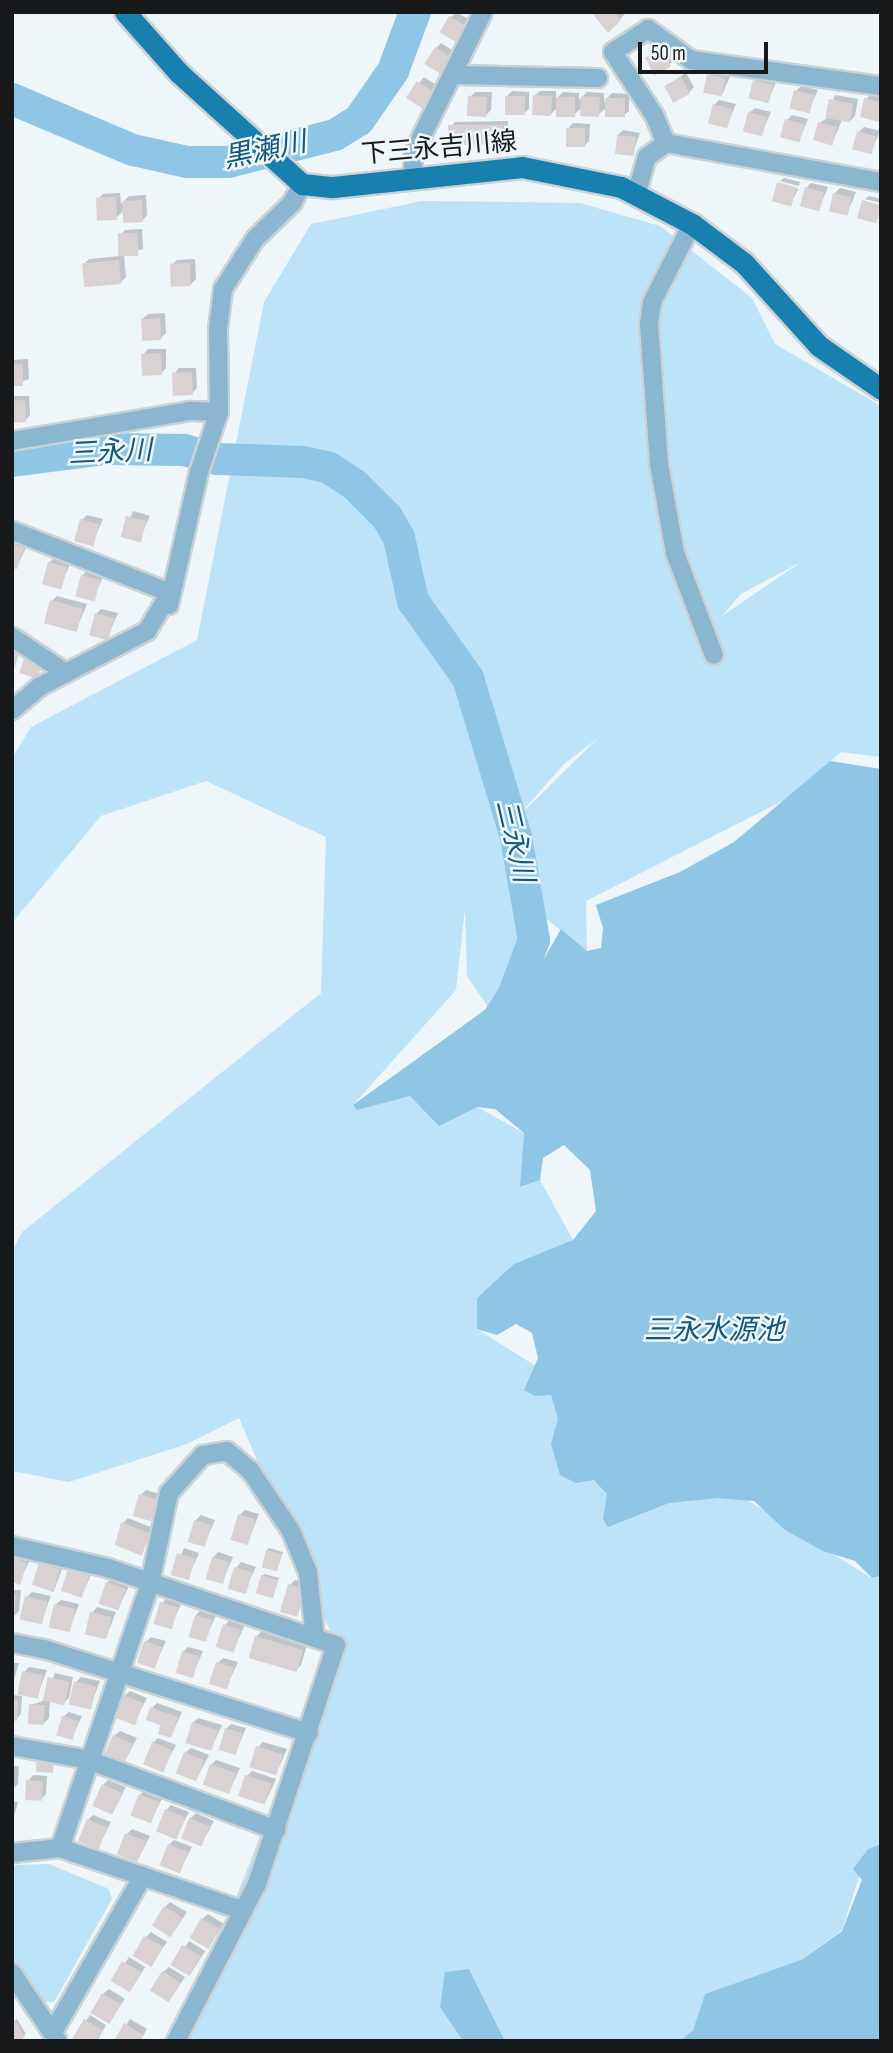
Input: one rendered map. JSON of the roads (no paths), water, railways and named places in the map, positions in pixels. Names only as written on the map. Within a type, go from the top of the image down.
[{"type":"main road","points":[[125,12],[179,73],[298,180]]},
{"type":"main road","name":"下三永吉川線","points":[[298,180],[333,187],[522,167],[621,187],[692,224],[744,262],[819,346],[881,388]]},
{"type":"street","points":[[413,178],[413,154],[483,12]]},
{"type":"street","points":[[666,143],[654,115],[613,52],[648,29],[691,60],[881,86]]},
{"type":"street","points":[[454,75],[598,78]]},
{"type":"street","points":[[636,195],[647,157],[666,143],[880,180]]},
{"type":"street","points":[[170,593],[169,604],[200,472],[219,412],[218,329],[223,289],[255,239],[292,204],[298,180]]},
{"type":"street","points":[[692,224],[652,302],[649,324],[659,464],[675,553],[714,655]]},
{"type":"street","points":[[12,441],[190,411],[219,412]]},
{"type":"street","points":[[13,531],[170,593]]},
{"type":"street","points":[[12,710],[39,687],[148,631],[170,593]]},
{"type":"street","points":[[12,637],[66,673]]},
{"type":"street","points":[[60,1848],[150,1583],[169,1493],[203,1455],[227,1451],[250,1470],[291,1531],[307,1572],[315,1638]]},
{"type":"street","points":[[12,1546],[108,1568],[336,1645],[276,1830],[244,1911],[176,2041]]},
{"type":"street","points":[[12,1643],[120,1672],[309,1733]]},
{"type":"street","points":[[12,1745],[89,1760],[276,1830]]},
{"type":"street","points":[[12,1853],[60,1848],[244,1911]]},
{"type":"street","points":[[12,1973],[55,2037],[143,1876]]},
{"type":"water","name":"三永水源池","points":[[830,761],[881,769],[881,1576],[872,1578],[855,1561],[823,1551],[785,1530],[754,1501],[718,1498],[669,1503],[608,1527],[603,1519],[607,1494],[594,1480],[576,1483],[560,1475],[551,1444],[558,1419],[551,1395],[535,1396],[524,1390],[538,1358],[532,1333],[516,1324],[497,1335],[477,1329],[477,1298],[514,1264],[573,1240],[596,1211],[590,1170],[564,1145],[543,1158],[540,1180],[520,1187],[524,1133],[495,1109],[477,1107],[439,1126],[410,1096],[357,1110],[353,1105],[536,973],[561,929],[587,951],[601,948],[603,928],[596,905],[680,872],[734,842]]},
{"type":"water","points":[[881,1844],[881,2041],[680,2041],[693,2030],[705,1994],[803,1959],[842,1931],[862,1880],[853,1869],[868,1849]]},
{"type":"water","points":[[469,1969],[505,2041],[463,2041],[440,2007],[445,1972]]},
{"type":"waterway","name":"黒瀬川","points":[[12,99],[133,150],[187,162],[228,162],[335,135],[359,120],[393,71],[415,12]]},
{"type":"waterway","name":"三永川","points":[[12,461],[104,449],[184,450],[218,459],[304,462],[329,468],[355,485],[387,517],[399,538],[413,601],[468,678],[516,837],[534,940],[513,996],[494,1025]]}]
